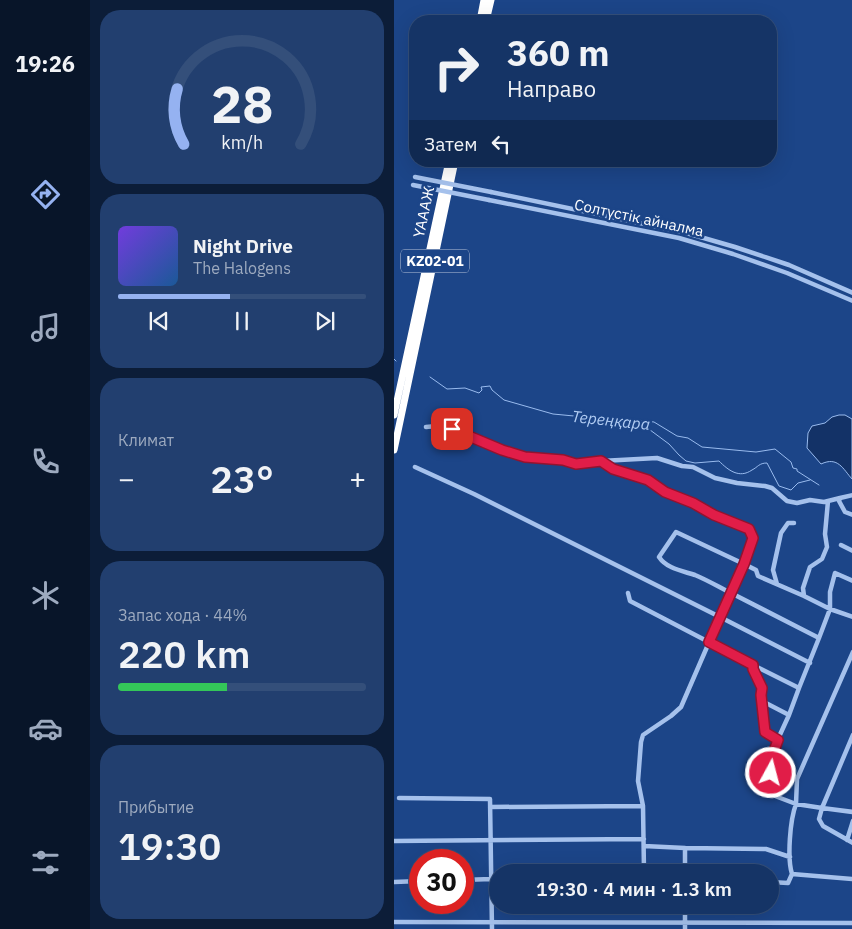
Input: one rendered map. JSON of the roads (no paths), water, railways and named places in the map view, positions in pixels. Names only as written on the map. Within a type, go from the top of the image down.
[{"type":"highway","points":[[481,15],[484,0]]},
{"type":"highway","points":[[487,15],[491,0]]},
{"type":"highway","name":"ҮАААЖ","points":[[394,450],[448,167]]},
{"type":"highway","name":"ҮАААЖ","points":[[410,359],[454,167]]},
{"type":"highway","name":"ҮАААЖ","points":[[394,415],[406,379]]},
{"type":"street","name":"Солтүстік айналма","points":[[415,177],[683,232],[735,246],[789,265],[852,293]]},
{"type":"street","name":"Солтүстік айналма","points":[[413,185],[679,238],[787,273],[852,301]]},
{"type":"street","points":[[498,202],[499,194]]},
{"type":"street","points":[[426,427],[437,426],[452,429],[502,450],[525,457],[563,460],[576,464],[656,458],[682,466],[693,467],[715,478],[772,488],[787,501],[810,500],[828,502],[852,495]]},
{"type":"street","points":[[601,461],[613,469],[648,480],[665,492],[749,529],[753,538],[744,564],[681,707],[643,735],[638,781],[643,806],[644,864]]},
{"type":"street","points":[[415,467],[474,494],[810,663]]},
{"type":"street","points":[[840,498],[839,501],[845,512],[852,515]]},
{"type":"street","points":[[804,596],[803,588],[810,567],[822,559],[827,547],[825,534],[828,502]]},
{"type":"street","points":[[777,584],[774,570],[782,533],[788,523],[794,523]]},
{"type":"street","points":[[819,638],[694,575],[681,572],[662,561],[659,557],[676,532],[756,570],[758,576],[852,617]]},
{"type":"street","points":[[841,545],[852,551]]},
{"type":"street","points":[[852,581],[835,573],[830,592],[830,609],[770,762],[775,796],[796,804],[852,812]]},
{"type":"street","points":[[628,593],[630,601],[799,688]]},
{"type":"street","points":[[779,882],[788,883],[792,874],[790,857],[797,779],[852,652]]},
{"type":"street","points":[[753,665],[762,688],[765,732],[778,740]]},
{"type":"street","points":[[762,701],[788,715]]},
{"type":"street","points":[[852,735],[819,819],[823,826],[852,843]]},
{"type":"street","points":[[400,798],[490,799],[491,864]]},
{"type":"street","points":[[490,807],[643,806]]},
{"type":"street","points":[[847,840],[852,821]]},
{"type":"street","points":[[394,841],[644,839]]},
{"type":"street","points":[[644,846],[766,849],[790,857]]},
{"type":"street","points":[[684,848],[685,864]]},
{"type":"street","points":[[792,874],[852,879]]},
{"type":"street","points":[[474,878],[489,876]]},
{"type":"street","points":[[394,882],[409,881]]},
{"type":"street","points":[[492,914],[492,929]]},
{"type":"street","points":[[685,914],[685,929]]},
{"type":"street","points":[[394,922],[852,923]]},
{"type":"water","points":[[845,415],[852,419],[852,479],[836,463],[827,462],[821,464],[807,448],[808,433],[812,426],[825,423],[832,417]]},
{"type":"waterway","name":"Тереңқара","points":[[430,377],[447,389],[465,388],[479,393],[482,390],[481,387],[490,386],[504,400],[553,414],[654,422],[677,436],[688,438],[702,447],[756,452],[775,449],[791,462],[793,468],[819,485]]},
{"type":"waterway","points":[[638,421],[669,444],[686,461],[695,463],[719,461],[730,470],[743,474],[760,464],[767,463],[779,486],[791,490],[798,483],[810,480]]}]
